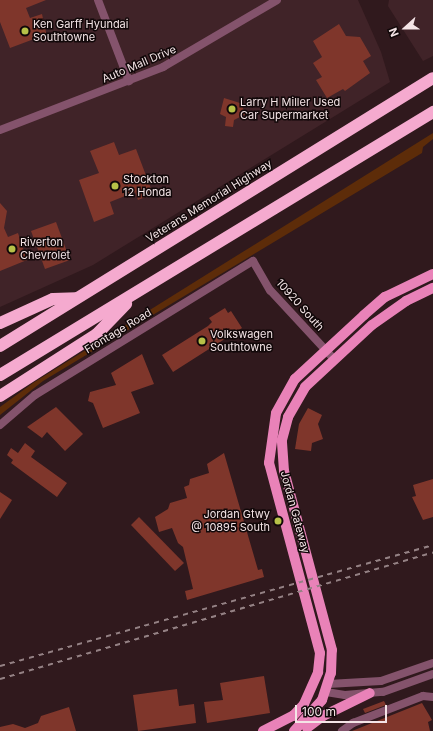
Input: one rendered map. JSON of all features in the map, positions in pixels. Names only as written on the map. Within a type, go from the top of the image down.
[{"type":"highway","name":"Veterans Memorial Highway","points":[[0,346],[433,78]]},
{"type":"highway","points":[[0,374],[135,294],[433,112]]},
{"type":"highway","points":[[0,396],[97,334],[135,294]]},
{"type":"highway","points":[[0,322],[53,298],[76,298]]},
{"type":"main road","name":"Jordan Gateway","points":[[263,731],[293,716],[311,694],[318,672],[317,639],[274,486],[269,439],[285,394],[325,350],[385,297],[433,274]]},
{"type":"main road","name":"Jordan Gateway","points":[[294,731],[315,712],[326,688],[332,650],[286,478],[282,440],[296,400],[334,359],[393,309],[433,288]]},
{"type":"main road","points":[[281,731],[299,718],[326,688],[324,650],[317,639]]},
{"type":"main road","points":[[304,731],[323,716],[370,693]]},
{"type":"street","points":[[98,0],[129,81]]},
{"type":"street","name":"Auto Mall Drive","points":[[0,130],[129,81],[180,59],[277,0]]},
{"type":"street","name":"10920 South","points":[[253,261],[270,290],[334,359]]},
{"type":"street","name":"Frontage Road","points":[[0,425],[35,395],[253,261]]},
{"type":"street","points":[[326,688],[381,681],[433,663]]},
{"type":"street","points":[[326,688],[370,693],[433,674]]},
{"type":"street","points":[[342,731],[353,723],[423,696],[433,697]]},
{"type":"shaded area","points":[[0,0],[358,0],[381,52],[390,82],[93,265],[0,307]]},
{"type":"shaded area","points":[[389,0],[433,0],[433,56],[423,61],[388,6]]},
{"type":"shaded area","points":[[433,133],[433,139],[423,147],[422,153],[43,381],[0,415],[0,407],[33,383]]},
{"type":"building","name":"Ken Garff Hyundai Southtowne","points":[[0,0],[46,0],[26,8],[30,18],[42,14],[48,41],[34,39],[10,48],[0,22]]},
{"type":"building","points":[[339,24],[346,36],[360,37],[371,56],[363,61],[370,73],[345,91],[343,89],[327,98],[316,80],[322,77],[313,63],[322,57],[313,41]]},
{"type":"building","name":"Larry H Miller Used Car Supermarket","points":[[224,98],[240,103],[246,114],[234,120],[233,127],[225,126],[226,117],[220,114]]},
{"type":"building","name":"Stockton 12 Honda","points":[[114,142],[119,155],[136,149],[153,194],[138,200],[135,192],[110,202],[114,214],[94,222],[79,180],[99,173],[90,151]]},
{"type":"building","name":"Riverton Chevrolet","points":[[0,203],[7,211],[4,228],[8,237],[18,233],[27,260],[0,271]]},
{"type":"building","points":[[56,222],[70,260],[45,269],[31,231]]},
{"type":"building","name":"Volkswagen Southtowne","points":[[225,308],[228,313],[231,311],[242,328],[173,372],[162,355],[208,326],[212,322],[209,318]]},
{"type":"building","points":[[142,354],[154,384],[131,392],[140,413],[103,428],[93,403],[88,401],[90,392],[116,385],[111,373]]},
{"type":"building","points":[[56,407],[83,434],[65,451],[47,432],[42,438],[27,427]]},
{"type":"building","points":[[308,408],[322,415],[318,424],[323,439],[312,443],[311,451],[295,449],[299,424]]},
{"type":"building","points":[[25,443],[35,451],[31,457],[67,483],[57,497],[11,463],[13,460],[7,455],[11,448],[18,453]]},
{"type":"building","points":[[224,453],[258,570],[262,569],[264,577],[187,600],[185,591],[193,589],[183,547],[178,543],[172,528],[159,532],[155,517],[168,509],[170,503],[187,498],[184,487],[189,485],[190,479],[209,473],[207,464]]},
{"type":"building","points":[[433,479],[433,517],[423,520],[412,497],[416,496],[413,485]]},
{"type":"building","points":[[0,492],[12,500],[0,519]]},
{"type":"building","points":[[139,517],[184,563],[175,571],[131,525]]},
{"type":"building","points":[[264,676],[270,713],[207,723],[204,702],[223,700],[220,683]]},
{"type":"building","points":[[177,689],[179,706],[194,704],[196,723],[138,731],[133,695]]},
{"type":"building","points":[[384,701],[386,705],[365,713],[363,709]]},
{"type":"building","points":[[422,703],[432,720],[428,722],[430,731],[352,731]]},
{"type":"building","points":[[69,707],[76,731],[0,731],[0,727],[13,724],[25,728],[38,723],[41,716]]},
{"type":"railway","points":[[0,666],[433,545]]},
{"type":"railway","points":[[0,679],[433,552]]},
{"type":"place","name":"Ken Garff Hyundai Southtowne","points":[[25,31]]},
{"type":"place","name":"Larry H Miller Used Car Supermarket","points":[[232,109]]},
{"type":"place","name":"Stockton 12 Honda","points":[[115,186]]},
{"type":"place","name":"Riverton Chevrolet","points":[[12,249]]},
{"type":"place","name":"Volkswagen Southtowne","points":[[202,341]]},
{"type":"place","name":"Jordan Gtwy @ 10895 South","points":[[278,521]]}]
